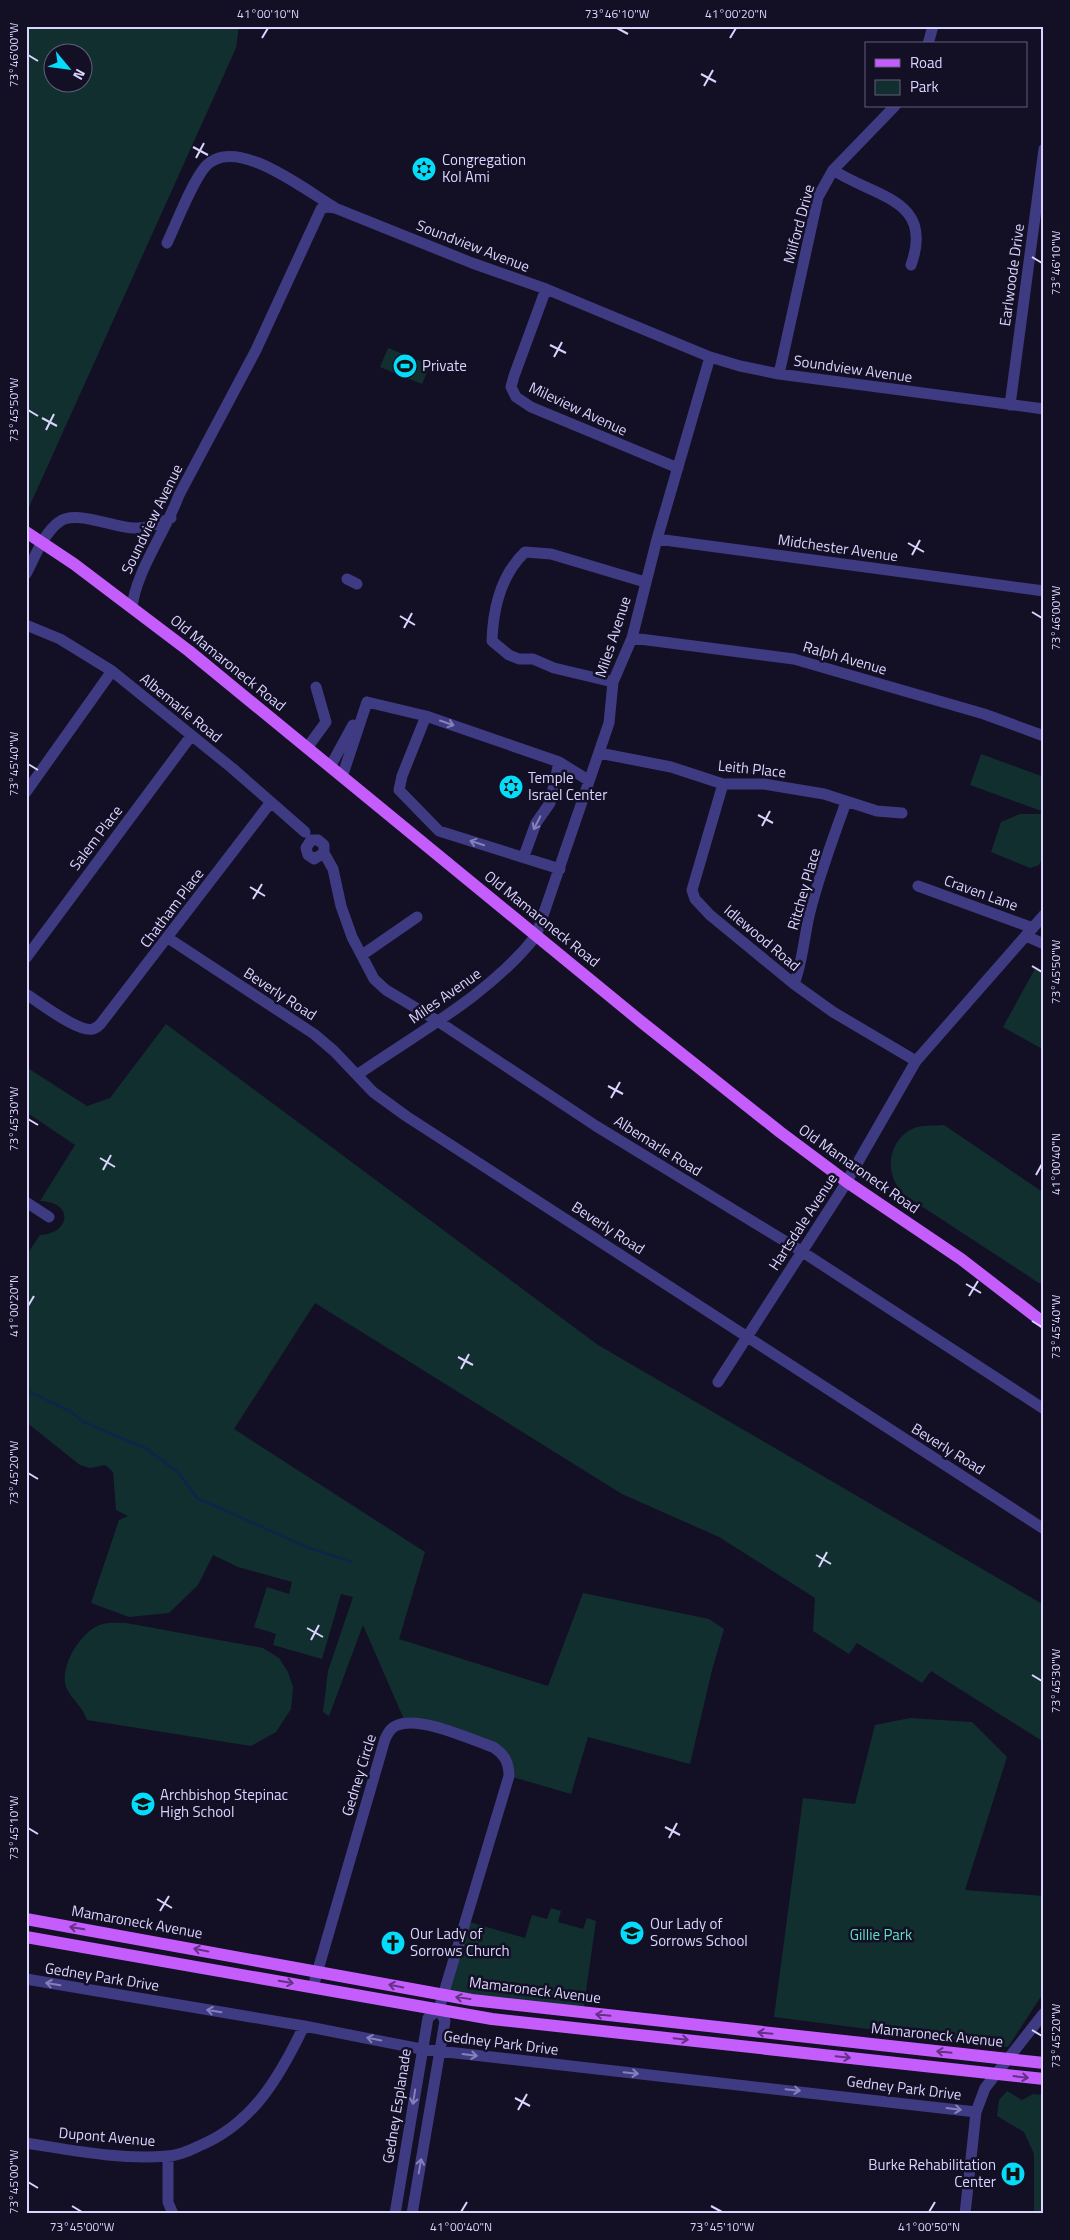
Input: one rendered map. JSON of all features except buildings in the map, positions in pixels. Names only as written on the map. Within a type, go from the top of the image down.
[{"type":"main road","name":"Old Mamaroneck Road","points":[[26,532],[197,657],[536,936],[772,1126],[847,1182],[961,1259],[1044,1323]]},
{"type":"main road","name":"Mamaroneck Avenue","points":[[26,1919],[317,1970],[443,1996],[1044,2063]]},
{"type":"main road","points":[[26,1937],[518,2022],[1044,2079]]},
{"type":"street","points":[[929,42],[933,26]]},
{"type":"street","name":"Milford Drive","points":[[779,374],[818,197],[833,170],[893,108]]},
{"type":"street","name":"Earlwoode Drive","points":[[1010,405],[1044,149]]},
{"type":"street","points":[[167,243],[201,172],[210,162],[228,155],[246,157],[260,163],[335,208]]},
{"type":"street","points":[[833,170],[898,204],[913,217],[916,240],[911,264]]},
{"type":"street","name":"Soundview Avenue","points":[[132,608],[134,592],[171,518],[179,495],[256,350],[313,223],[321,209],[327,206],[472,263],[546,289],[710,357],[740,366],[779,374],[1044,409]]},
{"type":"street","name":"Mileview Avenue","points":[[546,289],[514,376],[511,387],[516,397],[548,415],[678,468]]},
{"type":"street","name":"Miles Avenue","points":[[357,1074],[455,1009],[516,961],[536,936],[560,869],[588,780],[599,753],[608,723],[613,682],[632,638],[645,582],[710,357]]},
{"type":"street","points":[[26,574],[42,543],[53,528],[66,518],[78,517],[135,528],[154,525],[171,518]]},
{"type":"street","name":"Midchester Avenue","points":[[657,539],[1044,591]]},
{"type":"street","points":[[613,682],[509,655],[492,641],[492,622],[499,596],[511,564],[525,552],[551,554],[645,582]]},
{"type":"street","name":"Albemarle Road","points":[[26,625],[60,639],[112,671],[232,768],[305,832]]},
{"type":"street","name":"Ralph Avenue","points":[[632,638],[794,659],[984,714],[1044,736]]},
{"type":"street","points":[[26,792],[112,671]]},
{"type":"street","points":[[308,748],[326,722],[316,687]]},
{"type":"street","points":[[366,702],[426,716],[559,762],[588,780]]},
{"type":"street","points":[[330,767],[366,702]]},
{"type":"street","points":[[342,777],[366,702]]},
{"type":"street","points":[[426,716],[402,776],[399,790],[440,831],[524,856],[560,869]]},
{"type":"street","name":"Salem Place","points":[[26,958],[191,736]]},
{"type":"street","name":"Leith Place","points":[[599,753],[671,767],[723,784],[764,784],[824,794],[877,810],[902,813]]},
{"type":"street","points":[[524,856],[536,823],[550,804],[559,762]]},
{"type":"street","name":"Idlewood Road","points":[[723,784],[692,890],[695,899],[732,934],[794,984],[833,1012],[916,1061]]},
{"type":"street","name":"Chatham Place","points":[[26,994],[74,1024],[87,1030],[94,1029],[102,1022],[168,938],[270,802]]},
{"type":"street","name":"Ritchey Place","points":[[794,984],[799,970],[809,914],[817,885],[846,802]]},
{"type":"street","name":"Albemarle Road","points":[[324,853],[333,869],[341,906],[362,955],[374,979],[386,990],[436,1020],[596,1126],[801,1252],[1044,1409]]},
{"type":"street","name":"Craven Lane","points":[[918,886],[1029,932],[1044,944]]},
{"type":"street","name":"Hartsdale Avenue","points":[[718,1382],[847,1182],[916,1061],[1044,915]]},
{"type":"street","points":[[362,955],[417,918]]},
{"type":"street","name":"Beverly Road","points":[[168,938],[314,1034],[357,1074],[373,1092],[406,1116],[1044,1529]]},
{"type":"street","points":[[26,1202],[49,1217]]},
{"type":"street","name":"Gedney Circle","points":[[313,1987],[384,1739],[389,1731],[399,1724],[423,1724],[493,1747],[504,1755],[509,1770],[509,1776],[443,1996]]},
{"type":"street","points":[[154,1959],[159,1942]]},
{"type":"street","points":[[232,1973],[235,1956]]},
{"type":"street","name":"Gedney Park Drive","points":[[26,1979],[304,2026],[421,2049],[976,2112]]},
{"type":"street","name":"Gedney Esplanade","points":[[395,2214],[421,2049],[428,2018],[439,2009],[443,1996]]},
{"type":"street","name":"Gedney Esplanade","points":[[412,2214],[445,2021],[439,2009]]},
{"type":"street","points":[[965,2214],[976,2112],[985,2088],[1010,2059],[1044,2013]]},
{"type":"street","name":"Dupont Avenue","points":[[26,2142],[88,2153],[168,2156],[208,2143],[230,2130],[250,2114],[279,2075],[304,2026]]},
{"type":"street","points":[[168,2156],[168,2202],[173,2214]]},
{"type":"green space","points":[[26,26],[239,26],[236,48],[26,514]]},
{"type":"green space","name":"Private","points":[[388,348],[430,365],[422,384],[380,367]]},
{"type":"green space","points":[[981,754],[1044,777],[1044,812],[970,785]]},
{"type":"green space","points":[[1020,814],[1044,814],[1044,854],[1039,865],[1030,868],[991,852],[1001,822]]},
{"type":"green space","points":[[1036,967],[1044,971],[1044,1050],[1003,1027]]},
{"type":"green space","points":[[166,1024],[598,1345],[1044,1605],[1044,1742],[931,1671],[922,1683],[857,1643],[849,1654],[813,1631],[815,1598],[719,1537],[622,1494],[315,1303],[234,1429],[425,1552],[399,1639],[548,1686],[583,1593],[709,1619],[724,1629],[712,1670],[690,1764],[588,1737],[571,1794],[509,1776],[499,1751],[406,1724],[363,1625],[329,1716],[323,1712],[328,1671],[353,1597],[341,1594],[322,1659],[273,1645],[276,1634],[254,1627],[267,1587],[289,1594],[292,1582],[238,1567],[213,1555],[198,1585],[169,1613],[129,1617],[91,1603],[119,1520],[128,1516],[116,1510],[113,1472],[105,1465],[90,1468],[80,1465],[26,1422],[26,1256],[40,1235],[58,1229],[62,1224],[63,1212],[59,1207],[40,1201],[75,1145],[26,1112],[26,1067],[87,1106],[110,1098]]},
{"type":"green space","points":[[944,1125],[1044,1193],[1044,1284],[1039,1283],[903,1194],[896,1184],[891,1169],[891,1162],[894,1147],[898,1141],[903,1135],[917,1127]]},
{"type":"green space","points":[[106,1623],[126,1623],[263,1648],[279,1658],[288,1672],[293,1687],[291,1709],[276,1732],[251,1746],[87,1720],[66,1687],[65,1678],[69,1659],[80,1641],[95,1627]]},
{"type":"green space","name":"Gillie Park","points":[[910,1718],[972,1722],[1007,1757],[965,1890],[1044,1896],[1044,1992],[1008,2047],[774,2017],[803,1798],[855,1804],[875,1725]]},
{"type":"green space","points":[[551,1908],[561,1911],[558,1922],[583,1929],[587,1918],[596,1921],[583,2012],[443,1995],[466,1921],[525,1938],[532,1915],[547,1919]]},
{"type":"green space","points":[[1007,2091],[1022,2100],[1033,2094],[1044,2095],[1044,2214],[1034,2214],[1034,2154],[1024,2132],[997,2116],[999,2100]]},
{"type":"waterway","points":[[26,1390],[70,1411],[84,1422],[147,1449],[178,1472],[197,1498],[309,1548],[352,1562]]},
{"type":"place","name":"Congregation Kol Ami","points":[[424,169]]},
{"type":"place","name":"Private","points":[[405,366]]},
{"type":"place","name":"Temple Israel Center","points":[[511,787]]},
{"type":"place","name":"Archbishop Stepinac High School","points":[[143,1804]]},
{"type":"place","name":"Our Lady of Sorrows School","points":[[632,1933]]},
{"type":"place","name":"Our Lady of Sorrows Church","points":[[393,1943]]},
{"type":"place","name":"Burke Rehabilitation Center","points":[[1013,2174]]}]
